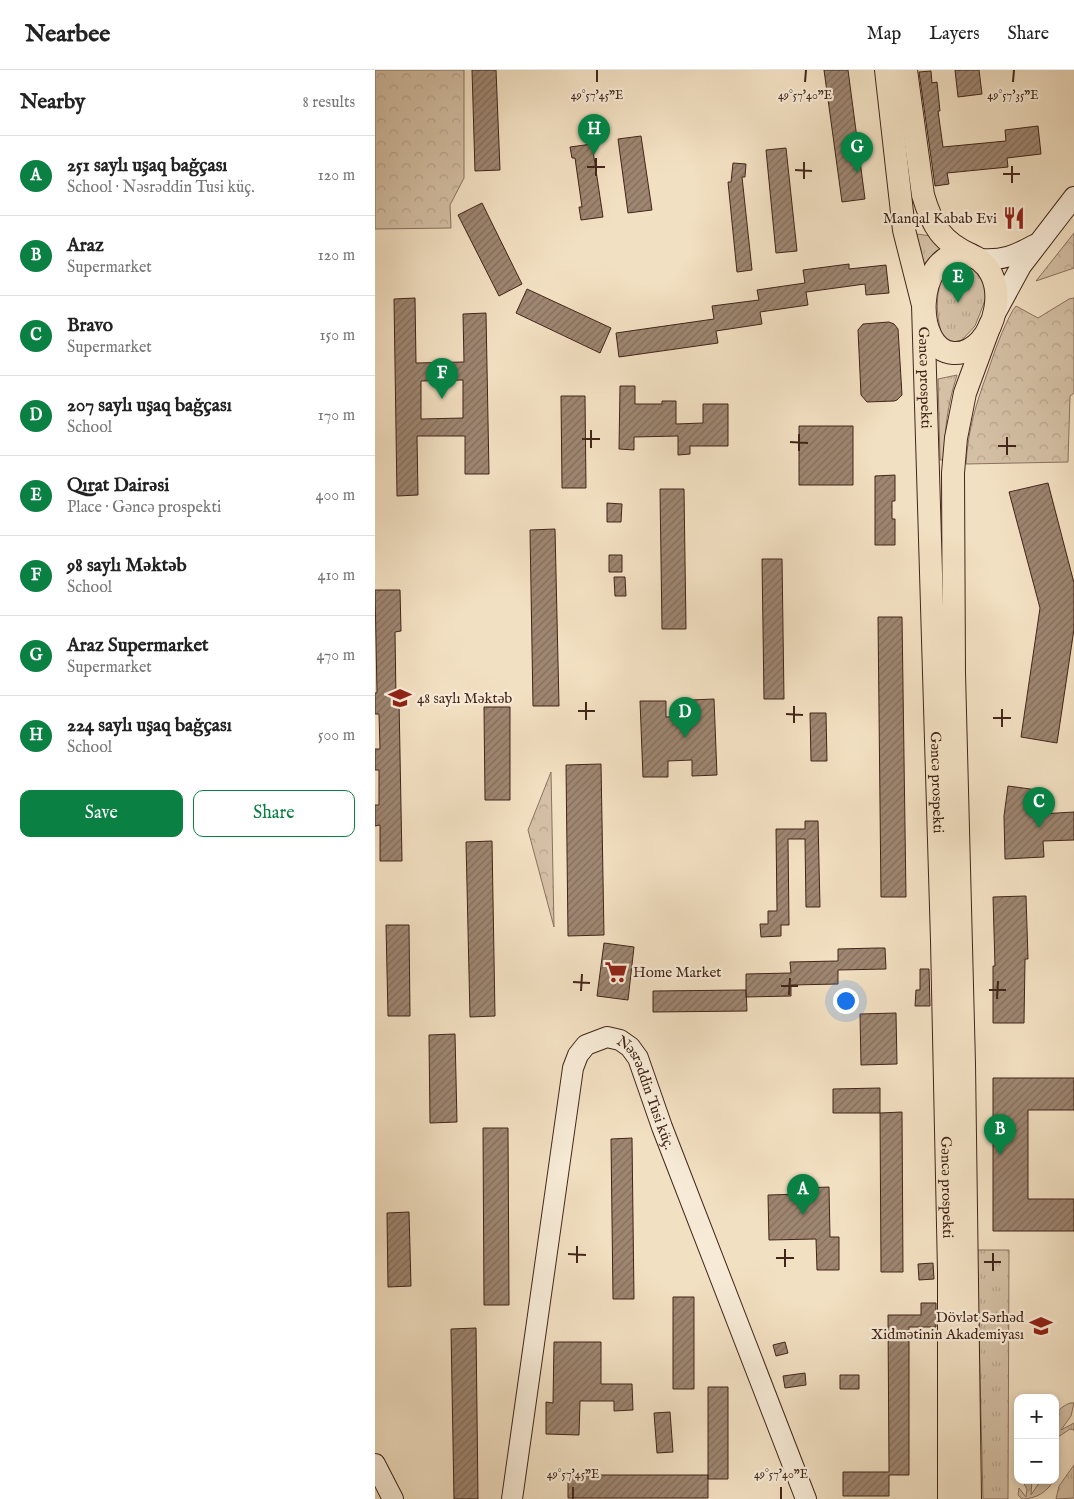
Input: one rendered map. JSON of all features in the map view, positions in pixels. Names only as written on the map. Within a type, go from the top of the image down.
[{"type":"main road","name":"Gəncə prospekti","points":[[886,70],[904,230],[923,305],[942,941],[949,1272],[949,1499]]},
{"type":"main road","points":[[906,70],[923,195],[927,209],[944,238],[958,249],[976,257],[990,270],[994,283],[996,301],[992,320],[981,339],[958,353],[946,352],[935,344],[930,335],[923,305],[928,284],[938,265],[954,254],[976,257]]},
{"type":"main road","name":"Gəncə prospekti","points":[[970,1499],[965,1074],[954,673],[953,473],[956,438],[965,392],[992,320]]},
{"type":"street","points":[[992,320],[1021,266],[1074,197]]},
{"type":"street","points":[[976,257],[994,260],[1010,258],[1038,243]]},
{"type":"street","name":"Nəsrəddin Tusi küç.","points":[[512,1499],[573,1068],[578,1055],[586,1046],[607,1037],[620,1040],[638,1058],[662,1128],[805,1499]]},
{"type":"street","points":[[375,1464],[393,1499]]},
{"type":"green space","points":[[375,70],[464,70],[464,178],[450,205],[451,228],[375,229]]},
{"type":"green space","points":[[1074,233],[1074,268],[1036,281]]},
{"type":"green space","points":[[917,234],[931,236],[943,250],[930,258],[922,270]]},
{"type":"green space","points":[[963,263],[985,275],[986,298],[975,326],[962,340],[955,342],[943,338],[938,319],[938,294],[943,266]]},
{"type":"green space","points":[[1074,298],[1074,393],[1070,396],[1068,462],[966,464],[976,406],[999,340],[1013,310],[1016,306],[1038,318],[1069,299]]},
{"type":"green space","points":[[957,375],[947,417],[944,460],[940,460],[938,379]]},
{"type":"green space","points":[[551,772],[554,927],[528,830]]},
{"type":"green space","points":[[977,1250],[1009,1250],[1008,1499],[983,1499]]},
{"type":"green space","points":[[1074,1403],[1071,1416],[1061,1430],[1074,1423],[1074,1430],[1070,1429],[1059,1436],[1059,1411],[1064,1406]]},
{"type":"green space","points":[[1074,1465],[1074,1498],[1056,1499],[1059,1486]]},
{"type":"green space","points":[[1024,1484],[1032,1484],[1031,1495],[1038,1484],[1051,1484],[1041,1494],[1032,1498],[1022,1499],[1018,1495],[1019,1488],[1026,1497],[1027,1489]]},
{"type":"building","points":[[472,70],[496,70],[500,170],[475,171]]},
{"type":"building","points":[[824,70],[848,70],[865,199],[842,202]]},
{"type":"building","points":[[955,70],[979,70],[982,94],[958,97]]},
{"type":"building","points":[[931,71],[932,83],[937,82],[940,111],[938,111],[943,147],[1006,141],[1005,130],[1038,126],[1041,154],[1007,158],[1008,167],[947,173],[949,184],[935,186],[919,72]]},
{"type":"building","points":[[641,136],[652,210],[628,213],[618,139]]},
{"type":"building","points":[[592,144],[603,217],[581,220],[579,207],[582,207],[575,158],[572,158],[570,147]]},
{"type":"building","points":[[786,148],[797,251],[776,253],[766,150]]},
{"type":"building","points":[[733,163],[746,164],[745,177],[742,177],[752,270],[737,272],[728,182],[731,182]]},
{"type":"building","points":[[482,203],[522,284],[499,296],[458,215]]},
{"type":"building","points":[[849,264],[849,269],[886,265],[889,293],[866,295],[865,284],[806,292],[808,305],[760,312],[762,324],[716,331],[718,343],[619,357],[616,333],[714,319],[712,306],[759,300],[757,290],[805,283],[803,270]]},
{"type":"building","points":[[527,289],[611,328],[600,353],[516,313]]},
{"type":"building","points":[[415,298],[416,363],[464,362],[463,314],[486,313],[489,474],[465,474],[465,436],[417,436],[418,495],[397,496],[394,299]],"holes":[[[463,380],[463,418],[421,419],[421,381]]]},
{"type":"building","points":[[889,322],[898,329],[902,395],[894,401],[867,402],[861,395],[858,330],[863,324]]},
{"type":"building","points":[[620,386],[635,386],[635,404],[662,404],[662,401],[676,401],[676,424],[703,423],[703,404],[728,404],[728,446],[690,446],[690,454],[678,455],[678,436],[634,437],[634,450],[619,449]]},
{"type":"building","points":[[561,396],[585,396],[586,488],[562,488]]},
{"type":"building","points":[[799,426],[853,426],[853,485],[799,485]]},
{"type":"building","points":[[895,475],[895,501],[892,501],[892,519],[895,519],[895,545],[875,545],[875,476]]},
{"type":"building","points":[[1048,483],[1074,583],[1074,629],[1057,743],[1021,737],[1040,608],[1009,492]]},
{"type":"building","points":[[660,489],[684,489],[686,629],[662,629]]},
{"type":"building","points":[[607,503],[622,504],[621,522],[607,522]]},
{"type":"building","points":[[555,529],[559,706],[533,706],[530,530]]},
{"type":"building","points":[[609,555],[622,555],[622,572],[609,572]]},
{"type":"building","points":[[762,559],[782,559],[784,699],[764,699]]},
{"type":"building","points":[[614,577],[625,577],[626,596],[615,596]]},
{"type":"building","points":[[375,590],[400,590],[401,631],[395,632],[396,700],[399,700],[402,861],[380,861],[380,825],[375,826],[375,805],[379,805],[379,770],[375,770],[375,749],[380,749],[379,714],[375,714],[375,693],[377,693]]},
{"type":"building","points":[[878,617],[902,617],[906,897],[881,897]]},
{"type":"building","points":[[714,699],[717,775],[692,776],[692,760],[668,761],[668,777],[643,777],[640,701],[666,701],[666,717],[691,716],[691,700]]},
{"type":"building","points":[[484,707],[510,707],[510,800],[485,800]]},
{"type":"building","points":[[810,713],[826,713],[827,761],[811,761]]},
{"type":"building","points":[[601,764],[604,935],[568,936],[566,765]]},
{"type":"building","points":[[1008,786],[1045,791],[1041,814],[1074,812],[1074,840],[1043,841],[1044,857],[1005,859],[1004,816]]},
{"type":"building","points":[[805,821],[818,821],[820,907],[806,907],[805,839],[788,839],[789,925],[781,925],[781,936],[761,937],[760,924],[768,924],[768,911],[777,911],[776,829],[805,829]]},
{"type":"building","points":[[492,841],[495,1016],[470,1017],[466,842]]},
{"type":"building","points":[[1026,896],[1028,959],[1025,959],[1024,1023],[993,1023],[993,966],[995,966],[993,897]]},
{"type":"building","points":[[386,925],[409,925],[410,1016],[388,1016]]},
{"type":"building","name":"Home Market","points":[[604,943],[634,947],[628,1000],[597,996]]},
{"type":"building","points":[[885,948],[886,969],[838,970],[838,984],[791,985],[791,996],[746,997],[746,974],[791,973],[790,962],[838,961],[838,949]]},
{"type":"building","points":[[920,969],[929,969],[930,1006],[915,1006],[916,990],[920,990]]},
{"type":"building","points":[[746,990],[747,1011],[653,1012],[653,991]]},
{"type":"building","points":[[896,1013],[897,1064],[861,1065],[860,1014]]},
{"type":"building","points":[[455,1034],[457,1122],[430,1123],[429,1035]]},
{"type":"building","points":[[993,1078],[1074,1078],[1074,1110],[1028,1110],[1028,1199],[1074,1199],[1074,1231],[993,1231]]},
{"type":"building","points":[[880,1088],[880,1113],[833,1113],[833,1089]]},
{"type":"building","points":[[902,1112],[903,1272],[881,1272],[880,1113]]},
{"type":"building","points":[[483,1128],[508,1128],[509,1305],[484,1305]]},
{"type":"building","points":[[632,1138],[634,1299],[613,1299],[611,1139]]},
{"type":"building","points":[[829,1187],[830,1237],[839,1237],[839,1270],[817,1270],[816,1239],[769,1240],[768,1195],[804,1194],[804,1188]]},
{"type":"building","points":[[409,1212],[411,1286],[388,1287],[387,1213]]},
{"type":"building","points":[[933,1263],[934,1279],[919,1280],[918,1264]]},
{"type":"building","points":[[673,1297],[694,1297],[694,1389],[673,1389]]},
{"type":"building","points":[[921,1303],[936,1303],[936,1327],[909,1327],[909,1475],[889,1475],[889,1496],[843,1496],[843,1472],[889,1472],[888,1315],[921,1315]]},
{"type":"building","points":[[476,1328],[478,1499],[454,1499],[451,1329]]},
{"type":"building","points":[[554,1342],[601,1342],[601,1384],[632,1384],[633,1410],[614,1411],[614,1401],[580,1401],[579,1435],[546,1434],[546,1402],[553,1403]]},
{"type":"building","points":[[785,1342],[788,1353],[776,1356],[773,1345]]},
{"type":"building","points":[[805,1373],[806,1385],[785,1388],[783,1376]]},
{"type":"building","points":[[840,1375],[859,1375],[859,1389],[840,1389]]},
{"type":"building","points":[[708,1387],[728,1387],[728,1479],[708,1479]]},
{"type":"building","points":[[670,1412],[673,1452],[657,1453],[654,1413]]},
{"type":"building","points":[[568,1475],[708,1475],[708,1498],[568,1498]]},
{"type":"place","name":"224 saylı uşaq bağçası","points":[[594,155]]},
{"type":"place","name":"Araz Supermarket","points":[[857,173]]},
{"type":"place","name":"Manqal Kabab Evi","points":[[1014,218]]},
{"type":"place","name":"Qırat Dairəsi","points":[[958,303]]},
{"type":"place","name":"98 saylı Məktəb","points":[[442,399]]},
{"type":"place","name":"48 saylı Məktəb","points":[[400,698]]},
{"type":"place","name":"207 saylı uşaq bağçası","points":[[685,738]]},
{"type":"place","name":"Bravo","points":[[1039,828]]},
{"type":"place","name":"Home Market","points":[[616,972]]},
{"type":"place","name":"Araz","points":[[1000,1155]]},
{"type":"place","name":"251 saylı uşaq bağçası","points":[[803,1215]]},
{"type":"place","name":"Dövlət Sərhəd Xidmətinin Akademiyası","points":[[1041,1326]]}]
